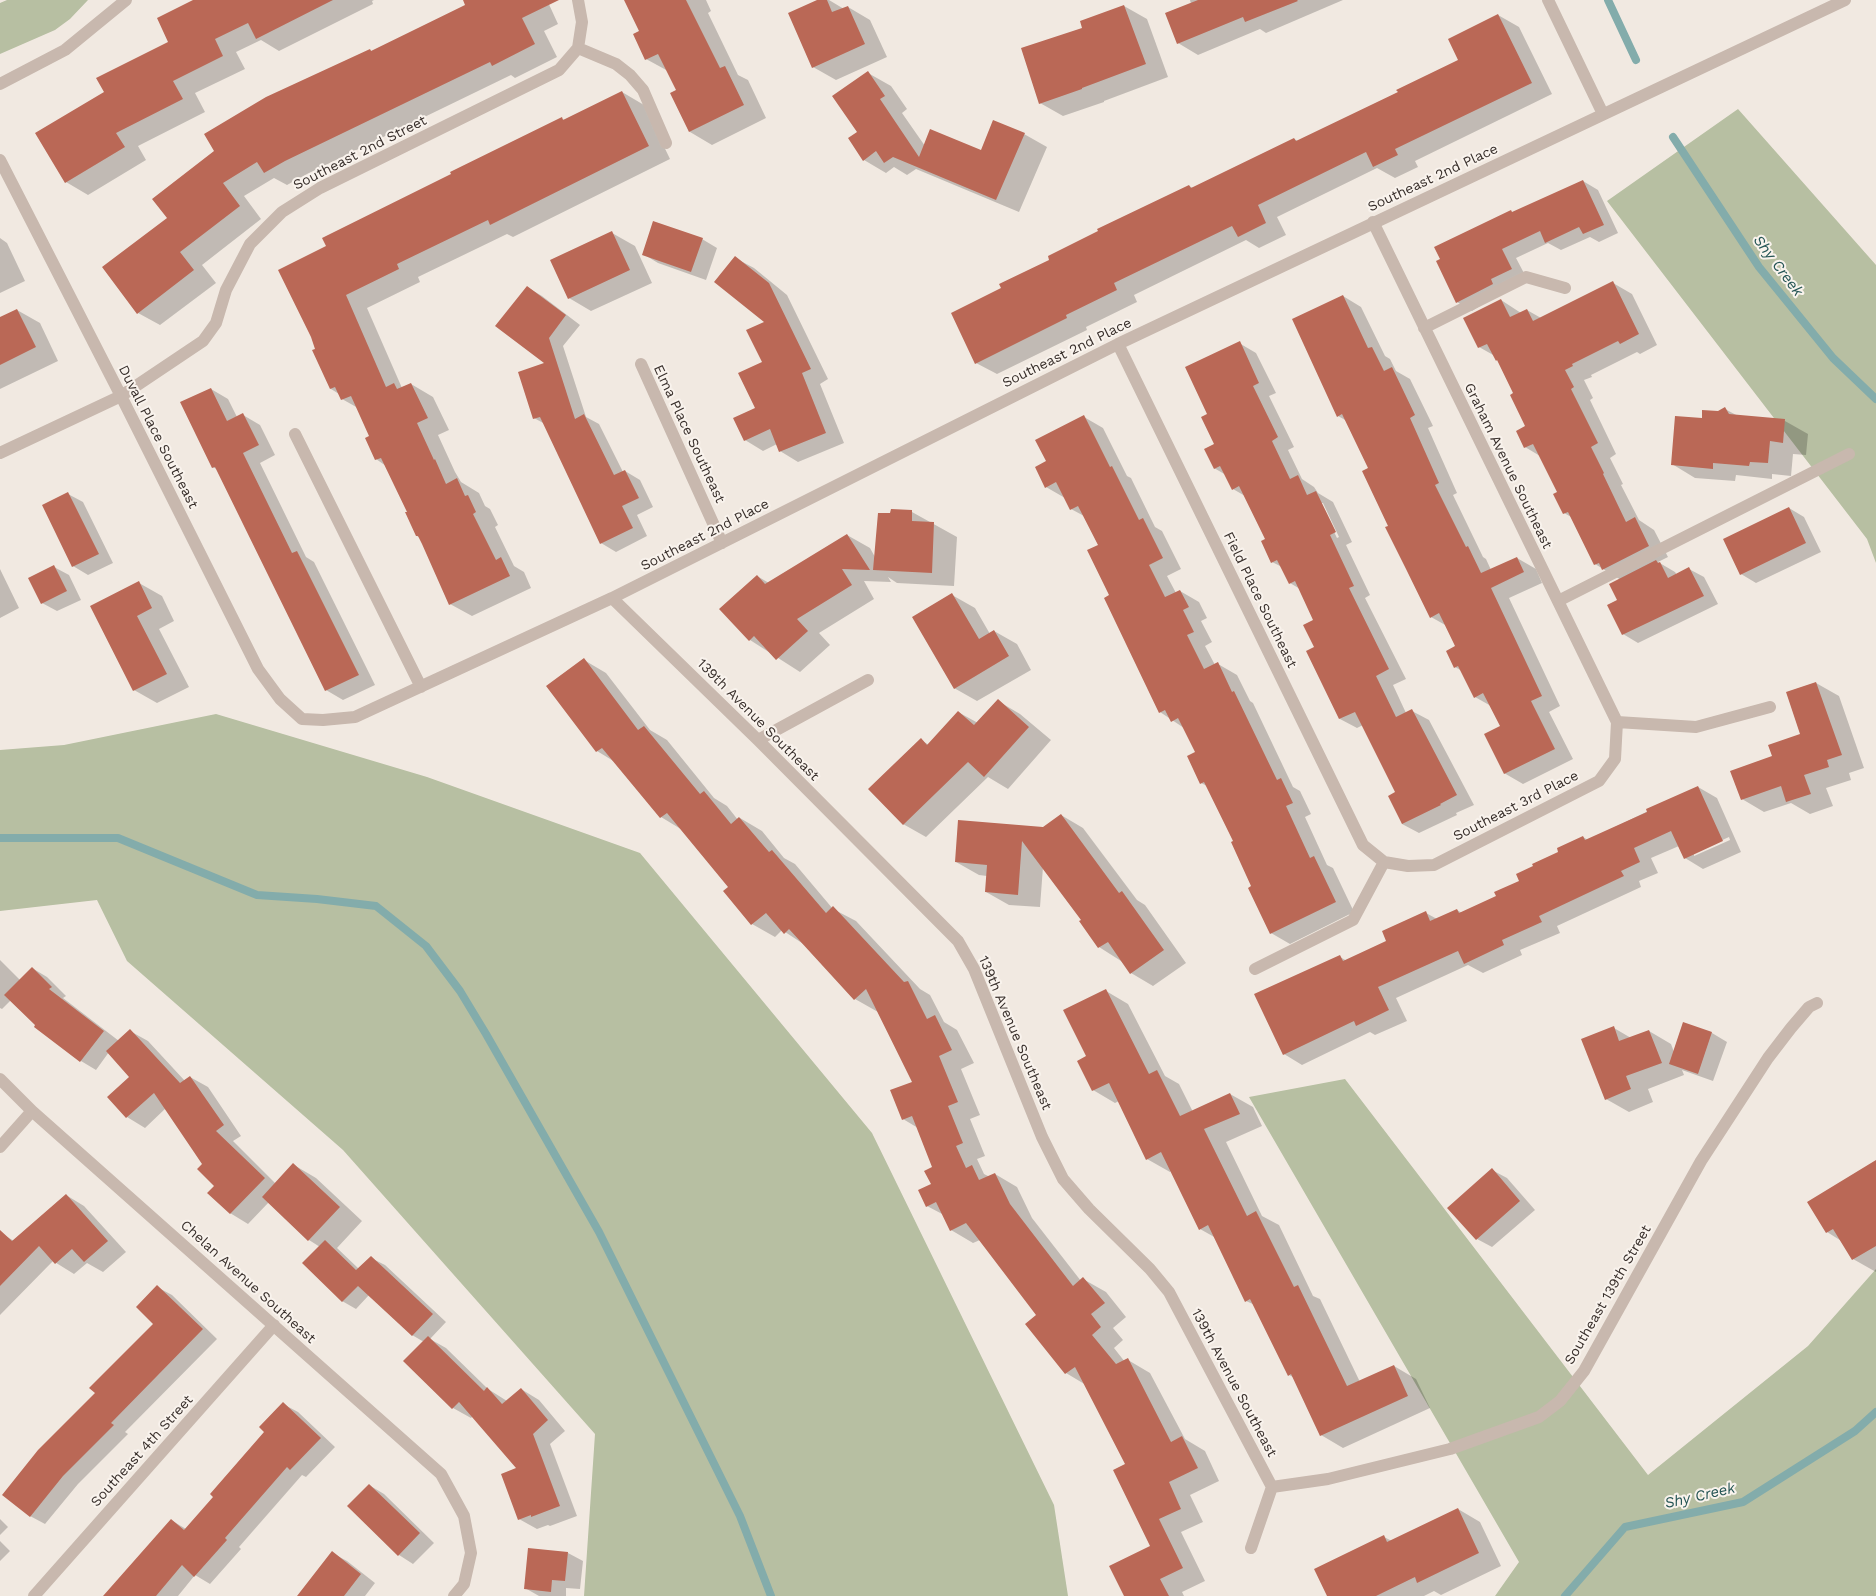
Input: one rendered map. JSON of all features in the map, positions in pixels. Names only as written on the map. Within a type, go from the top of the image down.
[{"type":"street","points":[[0,84],[65,50],[126,0]]},
{"type":"street","points":[[578,0],[582,22],[578,48],[616,64],[630,75],[643,90],[666,143]]},
{"type":"street","points":[[1548,0],[1603,114]]},
{"type":"street","name":"Southeast 2nd Place","points":[[302,719],[323,720],[355,717],[612,598],[1118,344],[1845,0]]},
{"type":"street","name":"Southeast 2nd Street","points":[[0,453],[121,396],[203,341],[216,323],[226,290],[250,244],[282,212],[320,188],[559,70],[578,48]]},
{"type":"street","name":"Duvall Place Southeast","points":[[0,160],[258,669],[280,699],[302,719]]},
{"type":"street","name":"Graham Avenue Southeast","points":[[1373,222],[1617,722]]},
{"type":"street","points":[[1424,328],[1526,277],[1565,288]]},
{"type":"street","name":"Field Place Southeast","points":[[1118,344],[1363,845],[1384,862]]},
{"type":"street","name":"Elma Place Southeast","points":[[641,364],[722,543]]},
{"type":"street","points":[[295,434],[421,687]]},
{"type":"street","points":[[1558,601],[1849,454]]},
{"type":"street","name":"139th Avenue Southeast","points":[[612,598],[758,740],[958,941],[974,969],[1042,1137],[1062,1179],[1089,1209],[1150,1269],[1168,1292],[1272,1487]]},
{"type":"street","points":[[758,740],[868,680]]},
{"type":"street","points":[[1617,722],[1696,728],[1770,707]]},
{"type":"street","name":"Southeast 3rd Place","points":[[1384,862],[1408,866],[1434,865],[1599,781],[1615,759],[1617,722]]},
{"type":"street","points":[[1255,969],[1353,920],[1384,862]]},
{"type":"street","name":"Southeast 139th Street","points":[[1272,1487],[1328,1479],[1450,1449],[1539,1417],[1560,1401],[1584,1370],[1700,1161],[1768,1058],[1809,1007],[1817,1003]]},
{"type":"street","name":"Chelan Avenue Southeast","points":[[0,1079],[32,1110],[441,1474],[464,1516],[471,1553],[464,1584],[454,1596]]},
{"type":"street","points":[[0,1147],[32,1110]]},
{"type":"street","name":"Southeast 4th Street","points":[[34,1596],[274,1325]]},
{"type":"street","points":[[1251,1548],[1272,1487]]},
{"type":"green space","points":[[7,0],[88,0],[70,19],[55,30],[0,54],[0,3]]},
{"type":"green space","points":[[1738,109],[1876,265],[1876,563],[1867,539],[1607,201]]},
{"type":"green space","points":[[216,714],[427,777],[640,853],[872,1133],[1054,1505],[1068,1596],[584,1596],[595,1434],[343,1150],[127,961],[97,900],[0,911],[0,750],[64,745]]},
{"type":"green space","points":[[1345,1079],[1648,1475],[1808,1346],[1876,1269],[1876,1596],[1495,1596],[1519,1562],[1249,1097]]},
{"type":"building","points":[[193,0],[333,0],[256,39],[248,23],[215,39],[223,56],[173,81],[183,99],[116,133],[125,147],[65,183],[35,133],[104,92],[96,78],[168,42],[157,18]]},
{"type":"building","points":[[463,0],[559,0],[522,18],[535,44],[492,66],[490,62],[285,161],[264,173],[257,162],[223,183],[240,206],[180,252],[194,270],[137,314],[102,267],[167,218],[152,199],[214,151],[204,134],[266,97],[370,49],[371,51],[465,5]]},
{"type":"building","points":[[624,0],[686,0],[720,68],[725,66],[744,105],[689,132],[670,93],[676,90],[658,54],[645,60],[633,34],[639,31]]},
{"type":"building","points":[[817,0],[827,0],[832,12],[848,6],[865,44],[812,68],[788,13]]},
{"type":"building","points":[[1198,0],[1298,1],[1245,22],[1243,17],[1177,44],[1165,13]]},
{"type":"building","points":[[1124,5],[1146,64],[1039,104],[1021,48],[1082,28],[1080,21]]},
{"type":"building","points":[[1498,14],[1532,83],[1395,149],[1398,155],[1373,167],[1366,152],[1258,205],[1266,223],[1238,237],[1232,226],[1114,283],[1117,290],[1066,315],[1067,318],[975,364],[951,313],[1001,288],[999,284],[1049,260],[1048,256],[1098,231],[1097,229],[1189,185],[1191,188],[1294,138],[1296,141],[1398,92],[1396,90],[1458,60],[1448,39]]},
{"type":"building","points":[[868,71],[885,96],[880,99],[919,157],[930,129],[981,150],[993,120],[1025,133],[996,200],[893,157],[884,163],[876,151],[863,161],[848,138],[857,132],[832,96]]},
{"type":"building","points":[[622,91],[649,146],[490,225],[488,220],[397,264],[399,269],[346,295],[386,387],[394,383],[397,389],[411,383],[428,418],[417,423],[446,484],[457,478],[465,496],[468,495],[476,512],[473,514],[496,560],[501,557],[510,576],[449,605],[381,458],[375,460],[365,438],[369,436],[351,396],[341,400],[335,387],[330,389],[312,350],[315,349],[311,337],[278,270],[326,246],[322,238],[562,117],[563,120]]},
{"type":"building","points":[[1583,180],[1604,225],[1583,234],[1579,227],[1545,243],[1540,231],[1502,249],[1512,269],[1491,279],[1493,284],[1456,303],[1436,261],[1440,259],[1434,247],[1511,210],[1512,212]]},
{"type":"building","points":[[653,221],[703,238],[691,272],[642,255]]},
{"type":"building","points":[[612,231],[630,270],[568,299],[550,260]]},
{"type":"building","points":[[735,256],[769,283],[811,369],[802,373],[826,433],[779,452],[770,429],[744,441],[733,418],[755,408],[738,373],[762,362],[746,330],[764,322],[714,282]]},
{"type":"building","points":[[1613,281],[1639,334],[1620,344],[1618,341],[1572,364],[1573,366],[1565,370],[1574,387],[1571,389],[1598,443],[1591,447],[1603,474],[1626,522],[1635,517],[1649,546],[1602,570],[1599,563],[1594,565],[1568,512],[1563,514],[1553,494],[1557,492],[1533,444],[1524,448],[1516,431],[1525,426],[1510,395],[1513,393],[1497,360],[1487,344],[1478,348],[1463,318],[1501,299],[1510,317],[1527,309],[1533,321]]},
{"type":"building","points":[[527,286],[566,315],[549,338],[575,419],[584,414],[614,475],[625,470],[639,498],[622,506],[633,528],[600,544],[540,417],[533,419],[518,372],[544,363],[495,326]]},
{"type":"building","points":[[1343,295],[1368,348],[1372,347],[1384,371],[1392,367],[1415,415],[1410,418],[1439,483],[1435,485],[1481,573],[1517,557],[1524,572],[1491,588],[1542,696],[1531,701],[1555,749],[1504,774],[1484,734],[1500,726],[1483,693],[1474,698],[1458,666],[1454,668],[1446,651],[1455,646],[1439,613],[1430,618],[1385,527],[1388,526],[1362,471],[1368,468],[1342,414],[1337,417],[1292,319]]},
{"type":"building","points":[[17,309],[36,347],[0,365],[0,317]]},
{"type":"building","points":[[1240,341],[1259,383],[1253,386],[1278,437],[1272,441],[1290,479],[1298,475],[1307,495],[1316,491],[1336,532],[1330,535],[1354,586],[1349,588],[1389,669],[1376,676],[1396,717],[1412,709],[1457,795],[1402,824],[1388,796],[1395,792],[1355,712],[1339,719],[1306,651],[1314,647],[1303,625],[1313,620],[1295,581],[1289,584],[1277,560],[1271,563],[1261,541],[1265,539],[1239,486],[1232,490],[1220,466],[1214,469],[1204,449],[1214,444],[1201,417],[1207,414],[1185,367]]},
{"type":"building","points":[[211,388],[227,421],[243,413],[259,445],[243,453],[292,553],[297,551],[359,675],[325,691],[215,467],[212,468],[180,402]]},
{"type":"building","points":[[1725,407],[1729,414],[1785,419],[1783,443],[1770,441],[1768,463],[1750,462],[1749,466],[1713,463],[1713,469],[1671,465],[1675,416],[1702,418],[1702,410],[1718,411]]},
{"type":"building","points":[[1084,415],[1139,520],[1143,518],[1163,558],[1149,565],[1165,597],[1180,590],[1189,607],[1183,610],[1194,632],[1187,635],[1204,669],[1218,662],[1277,780],[1281,778],[1293,803],[1286,806],[1310,858],[1314,856],[1336,902],[1270,934],[1248,888],[1251,886],[1231,842],[1233,841],[1204,782],[1200,784],[1187,756],[1195,752],[1178,718],[1171,722],[1165,710],[1159,713],[1104,598],[1109,595],[1087,550],[1098,545],[1078,506],[1070,510],[1056,482],[1045,488],[1035,467],[1046,461],[1035,440]]},
{"type":"building","points":[[68,492],[99,554],[72,567],[42,505]]},
{"type":"building","points":[[1789,507],[1806,543],[1740,575],[1723,539]]},
{"type":"building","points":[[891,509],[912,510],[912,521],[934,522],[932,573],[873,570],[878,513],[890,513]]},
{"type":"building","points":[[847,534],[870,570],[842,569],[852,585],[797,619],[808,631],[776,660],[754,636],[749,641],[719,609],[757,575],[765,584]]},
{"type":"building","points":[[1656,560],[1658,563],[1660,562],[1668,578],[1689,567],[1704,596],[1622,635],[1607,605],[1617,600],[1609,584]]},
{"type":"building","points":[[54,565],[67,591],[41,604],[28,578]]},
{"type":"building","points":[[139,581],[152,608],[137,616],[167,674],[133,691],[90,606]]},
{"type":"building","points":[[952,593],[979,639],[994,630],[1009,656],[954,689],[912,617]]},
{"type":"building","points":[[584,658],[638,730],[644,726],[700,794],[704,791],[731,824],[739,817],[769,852],[772,850],[826,913],[833,906],[904,982],[908,981],[927,1019],[935,1015],[952,1050],[939,1056],[958,1102],[948,1106],[963,1143],[956,1146],[966,1168],[972,1165],[979,1180],[995,1173],[1010,1204],[1073,1286],[1083,1277],[1105,1303],[1091,1314],[1101,1327],[1092,1335],[1116,1364],[1128,1358],[1171,1442],[1182,1436],[1198,1468],[1169,1482],[1181,1509],[1159,1519],[1183,1568],[1160,1579],[1169,1596],[1124,1596],[1109,1566],[1150,1546],[1113,1470],[1125,1464],[1075,1367],[1065,1374],[1025,1324],[1036,1315],[966,1223],[950,1231],[936,1202],[926,1207],[918,1190],[931,1184],[924,1171],[932,1167],[912,1116],[902,1120],[890,1090],[912,1082],[866,989],[854,1000],[789,929],[784,934],[766,913],[751,925],[723,891],[728,887],[667,813],[660,818],[602,748],[596,752],[546,686]]},
{"type":"building","points":[[1816,682],[1842,755],[1827,760],[1829,767],[1804,775],[1811,794],[1786,802],[1781,786],[1741,800],[1730,771],[1772,756],[1768,745],[1800,734],[1786,692]]},
{"type":"building","points":[[998,699],[1029,727],[984,777],[968,762],[903,825],[868,789],[921,738],[927,745],[958,711],[974,725]]},
{"type":"building","points":[[1698,786],[1723,841],[1684,859],[1671,831],[1634,848],[1640,862],[1621,871],[1624,876],[1539,916],[1542,922],[1502,940],[1504,945],[1464,964],[1458,951],[1378,987],[1389,1010],[1356,1026],[1354,1021],[1283,1055],[1254,994],[1340,955],[1343,961],[1386,941],[1382,931],[1426,911],[1430,921],[1457,909],[1459,913],[1496,896],[1494,892],[1519,881],[1516,874],[1558,852],[1557,848],[1583,836],[1585,840],[1647,812],[1646,809]]},
{"type":"building","points":[[1061,814],[1119,893],[1122,891],[1164,950],[1130,974],[1108,942],[1098,948],[1079,921],[1081,920],[1022,841],[1018,895],[985,892],[987,865],[955,862],[958,820],[1043,827]]},
{"type":"building","points":[[32,967],[52,987],[49,989],[104,1031],[80,1062],[34,1027],[35,1025],[4,995]]},
{"type":"building","points":[[1106,989],[1149,1074],[1157,1070],[1180,1116],[1230,1093],[1240,1114],[1204,1129],[1247,1216],[1256,1211],[1294,1287],[1298,1285],[1347,1386],[1394,1365],[1408,1396],[1320,1436],[1291,1374],[1288,1376],[1250,1299],[1245,1302],[1208,1225],[1199,1230],[1161,1152],[1146,1160],[1109,1083],[1092,1091],[1077,1061],[1086,1056],[1063,1010]]},
{"type":"building","points":[[1683,1022],[1712,1032],[1698,1074],[1669,1064]]},
{"type":"building","points":[[1614,1026],[1619,1041],[1649,1030],[1662,1063],[1626,1076],[1631,1089],[1605,1100],[1581,1039]]},
{"type":"building","points":[[130,1029],[180,1083],[190,1076],[224,1125],[216,1131],[265,1178],[230,1214],[207,1193],[214,1186],[197,1169],[202,1164],[154,1093],[126,1118],[107,1097],[129,1077],[106,1051]]},
{"type":"building","points":[[1876,1160],[1876,1246],[1852,1260],[1833,1229],[1826,1233],[1807,1202]]},
{"type":"building","points":[[293,1163],[340,1207],[308,1241],[262,1197]]},
{"type":"building","points":[[1492,1168],[1520,1201],[1476,1240],[1447,1208]]},
{"type":"building","points":[[66,1194],[108,1241],[84,1262],[72,1249],[55,1264],[39,1246],[0,1286],[0,1230],[12,1241]]},
{"type":"building","points":[[325,1240],[356,1270],[371,1256],[433,1314],[412,1336],[358,1286],[342,1302],[302,1263]]},
{"type":"building","points":[[157,1285],[203,1329],[111,1423],[114,1425],[63,1476],[30,1517],[2,1495],[38,1450],[95,1393],[89,1388],[153,1324],[136,1307]]},
{"type":"building","points":[[428,1336],[484,1391],[487,1387],[502,1404],[521,1388],[548,1420],[533,1434],[560,1506],[518,1520],[501,1474],[516,1468],[459,1402],[452,1409],[403,1361]]},
{"type":"building","points":[[283,1402],[321,1438],[290,1470],[287,1467],[225,1538],[227,1540],[194,1577],[182,1565],[156,1596],[103,1596],[171,1519],[184,1530],[213,1497],[210,1494],[264,1432],[259,1427]]},
{"type":"building","points":[[369,1484],[420,1533],[398,1556],[347,1506]]},
{"type":"building","points":[[1458,1508],[1479,1553],[1417,1583],[1415,1577],[1376,1596],[1327,1596],[1314,1569],[1384,1535],[1387,1542]]},
{"type":"building","points":[[528,1548],[568,1552],[565,1581],[552,1580],[551,1592],[524,1589]]},
{"type":"building","points":[[332,1551],[361,1574],[344,1596],[297,1596]]},
{"type":"waterway","name":"Shy Creek","points":[[1608,0],[1636,60]]},
{"type":"waterway","name":"Shy Creek","points":[[1673,137],[1759,267],[1833,358],[1876,399]]},
{"type":"waterway","points":[[0,838],[118,838],[257,895],[317,899],[376,906],[426,946],[460,991],[599,1232],[740,1516],[771,1596]]},
{"type":"waterway","name":"Shy Creek","points":[[1565,1596],[1625,1527],[1743,1502],[1855,1431],[1876,1412]]}]
